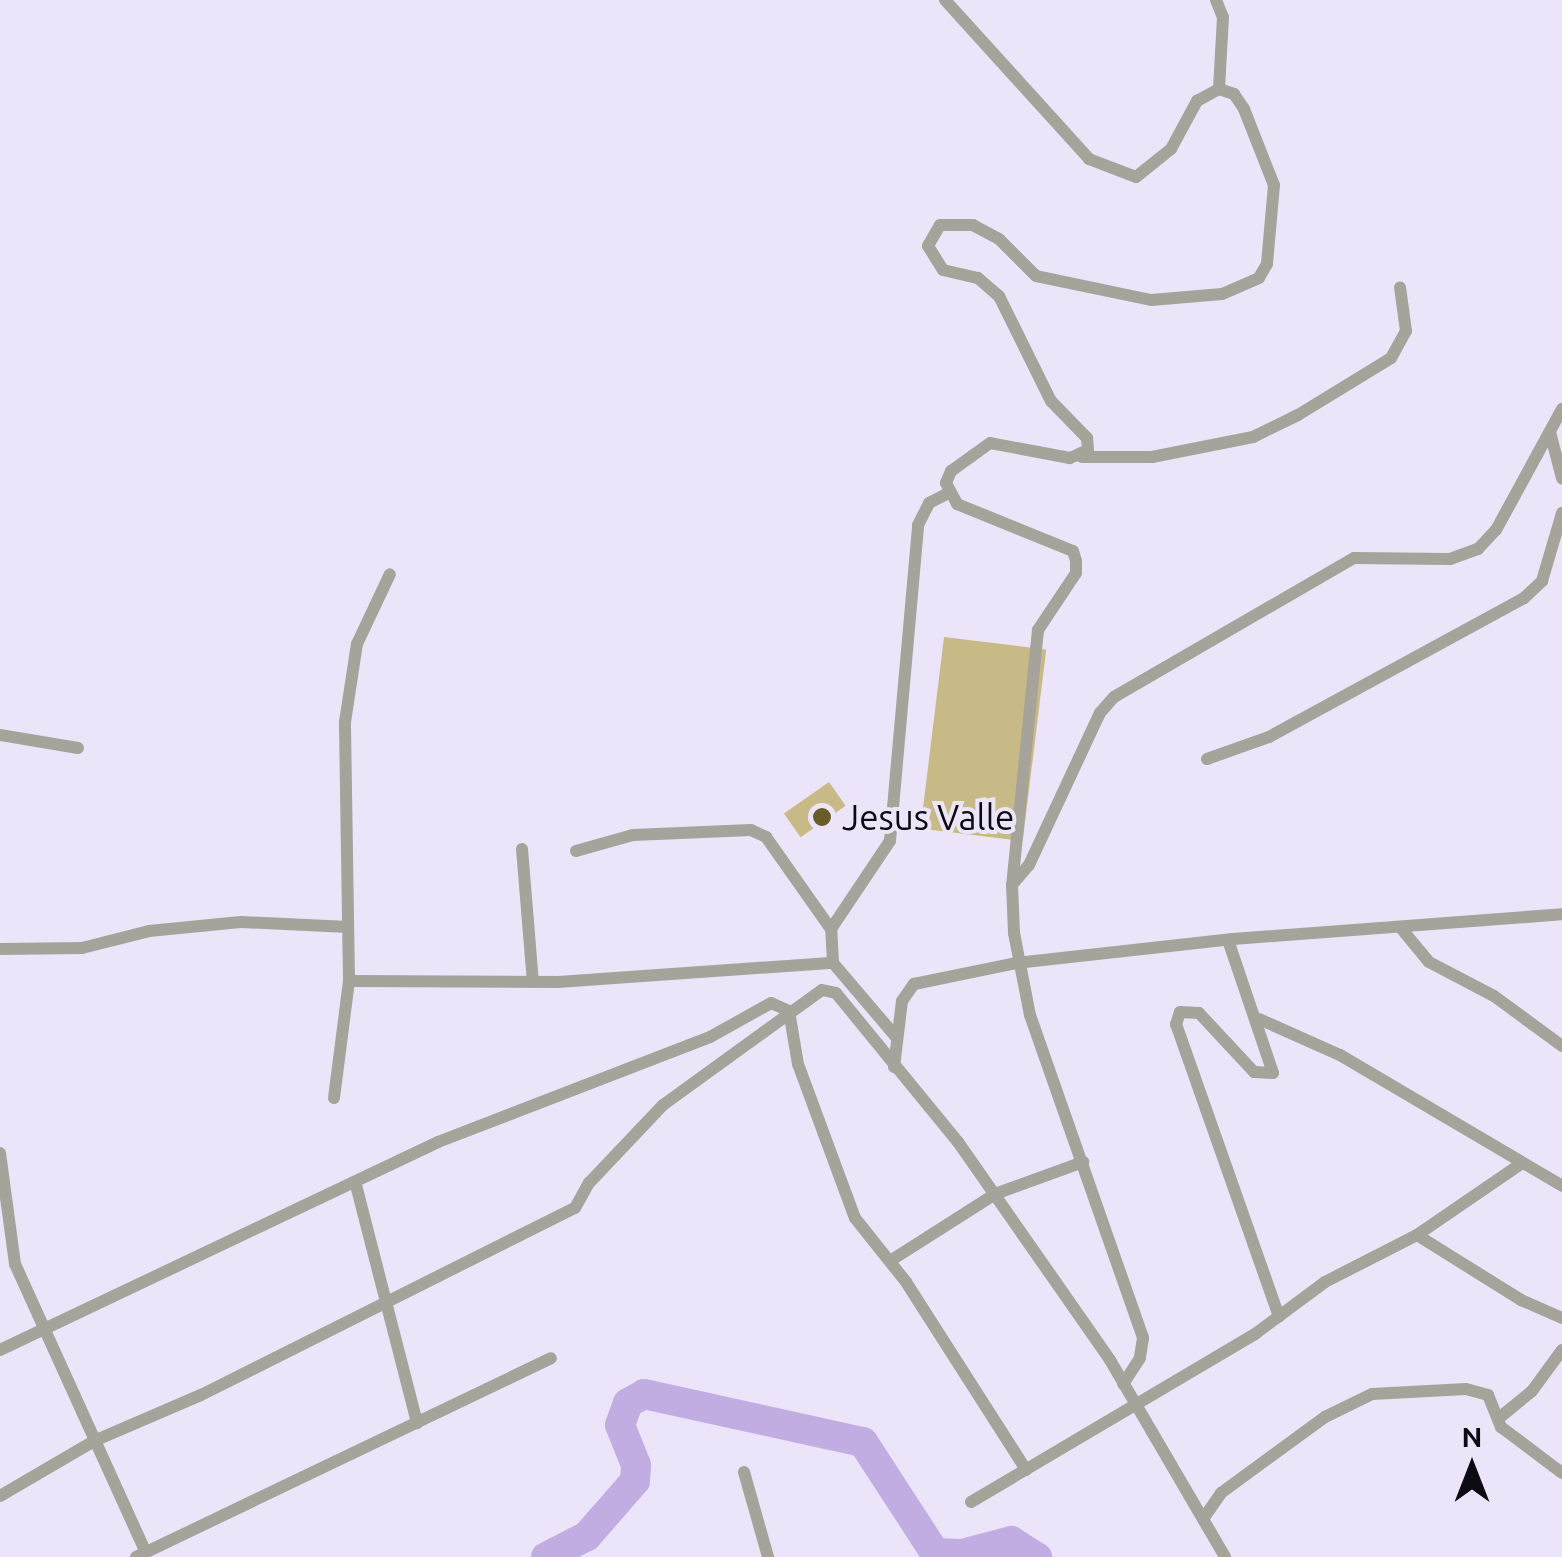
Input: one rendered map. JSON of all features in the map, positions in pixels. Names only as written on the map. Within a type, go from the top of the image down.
[{"type":"street","points":[[945,0],[1088,159],[1117,175],[1136,177],[1156,164],[1197,102],[1219,90],[1234,94],[1244,108],[1274,185],[1267,264],[1244,287],[1151,300],[1036,276],[999,240],[973,225],[940,225],[930,234],[931,260],[943,270],[978,278],[999,296],[1051,401],[1083,430],[1088,450],[1082,457]]},
{"type":"street","points":[[1216,0],[1223,17],[1219,90]]},
{"type":"street","points":[[947,494],[951,471],[990,442],[1082,457],[1152,456],[1252,437],[1298,415],[1391,358],[1406,330],[1400,287]]},
{"type":"street","points":[[1012,885],[1029,865],[1100,713],[1114,697],[1354,558],[1450,559],[1478,549],[1496,530],[1562,410]]},
{"type":"street","points":[[1550,432],[1562,478]]},
{"type":"street","points":[[947,494],[1027,536],[1074,551],[1076,561],[1076,573],[1038,630],[1012,885],[1016,963],[1143,1338],[1140,1358],[1123,1384]]},
{"type":"street","points":[[831,929],[890,840],[918,525],[929,503],[947,494]]},
{"type":"street","points":[[1207,759],[1268,736],[1524,598],[1542,581],[1562,513]]},
{"type":"street","points":[[334,1098],[349,981],[344,722],[357,644],[390,574]]},
{"type":"street","points":[[0,734],[78,748]]},
{"type":"street","points":[[576,851],[633,836],[751,830],[766,837],[831,929],[834,963],[897,1038]]},
{"type":"street","points":[[522,849],[533,982]]},
{"type":"street","points":[[894,1067],[902,1001],[914,984],[1016,963],[1228,940],[1562,914]]},
{"type":"street","points":[[0,948],[82,948],[149,931],[241,922],[348,927]]},
{"type":"street","points":[[1400,927],[1429,962],[1494,996],[1562,1046]]},
{"type":"street","points":[[1228,940],[1259,1019],[1273,1073],[1264,1076],[1199,1013],[1180,1012],[1176,1024],[1279,1316]]},
{"type":"street","points":[[349,981],[533,982],[834,963]]},
{"type":"street","points":[[0,1496],[94,1441],[575,1208],[589,1183],[663,1105],[822,990],[836,993],[995,1194],[1123,1384],[1224,1556]]},
{"type":"street","points":[[0,1350],[223,1240],[356,1185],[438,1142],[710,1038],[771,1004],[789,1012]]},
{"type":"street","points":[[789,1012],[798,1064],[838,1183],[855,1218],[890,1261],[1026,1470]]},
{"type":"street","points":[[1259,1019],[1340,1055],[1562,1186]]},
{"type":"street","points":[[0,1153],[15,1264],[140,1554],[551,1358]]},
{"type":"street","points":[[890,1261],[995,1194],[1083,1162]]},
{"type":"street","points":[[971,1502],[1279,1316],[1325,1282],[1417,1235],[1522,1163]]},
{"type":"street","points":[[356,1185],[418,1422]]},
{"type":"street","points":[[1417,1235],[1520,1300],[1562,1318]]},
{"type":"street","points":[[1499,1418],[1532,1391],[1562,1350]]},
{"type":"street","points":[[1203,1518],[1236,1482],[1325,1417],[1372,1394],[1466,1388],[1488,1396],[1500,1427],[1562,1473]]},
{"type":"street","points":[[744,1472],[768,1557]]},
{"type":"shaded area","points":[[944,637],[1046,650],[1023,841],[920,829]]},
{"type":"shaded area","points":[[829,782],[846,806],[801,837],[784,814]]},
{"type":"waterway","points":[[546,1557],[587,1536],[635,1481],[636,1465],[620,1425],[628,1403],[644,1394],[863,1442],[935,1553],[962,1554],[1011,1541],[1037,1557]]},
{"type":"place","name":"Jesus Valle","points":[[822,817]]}]
